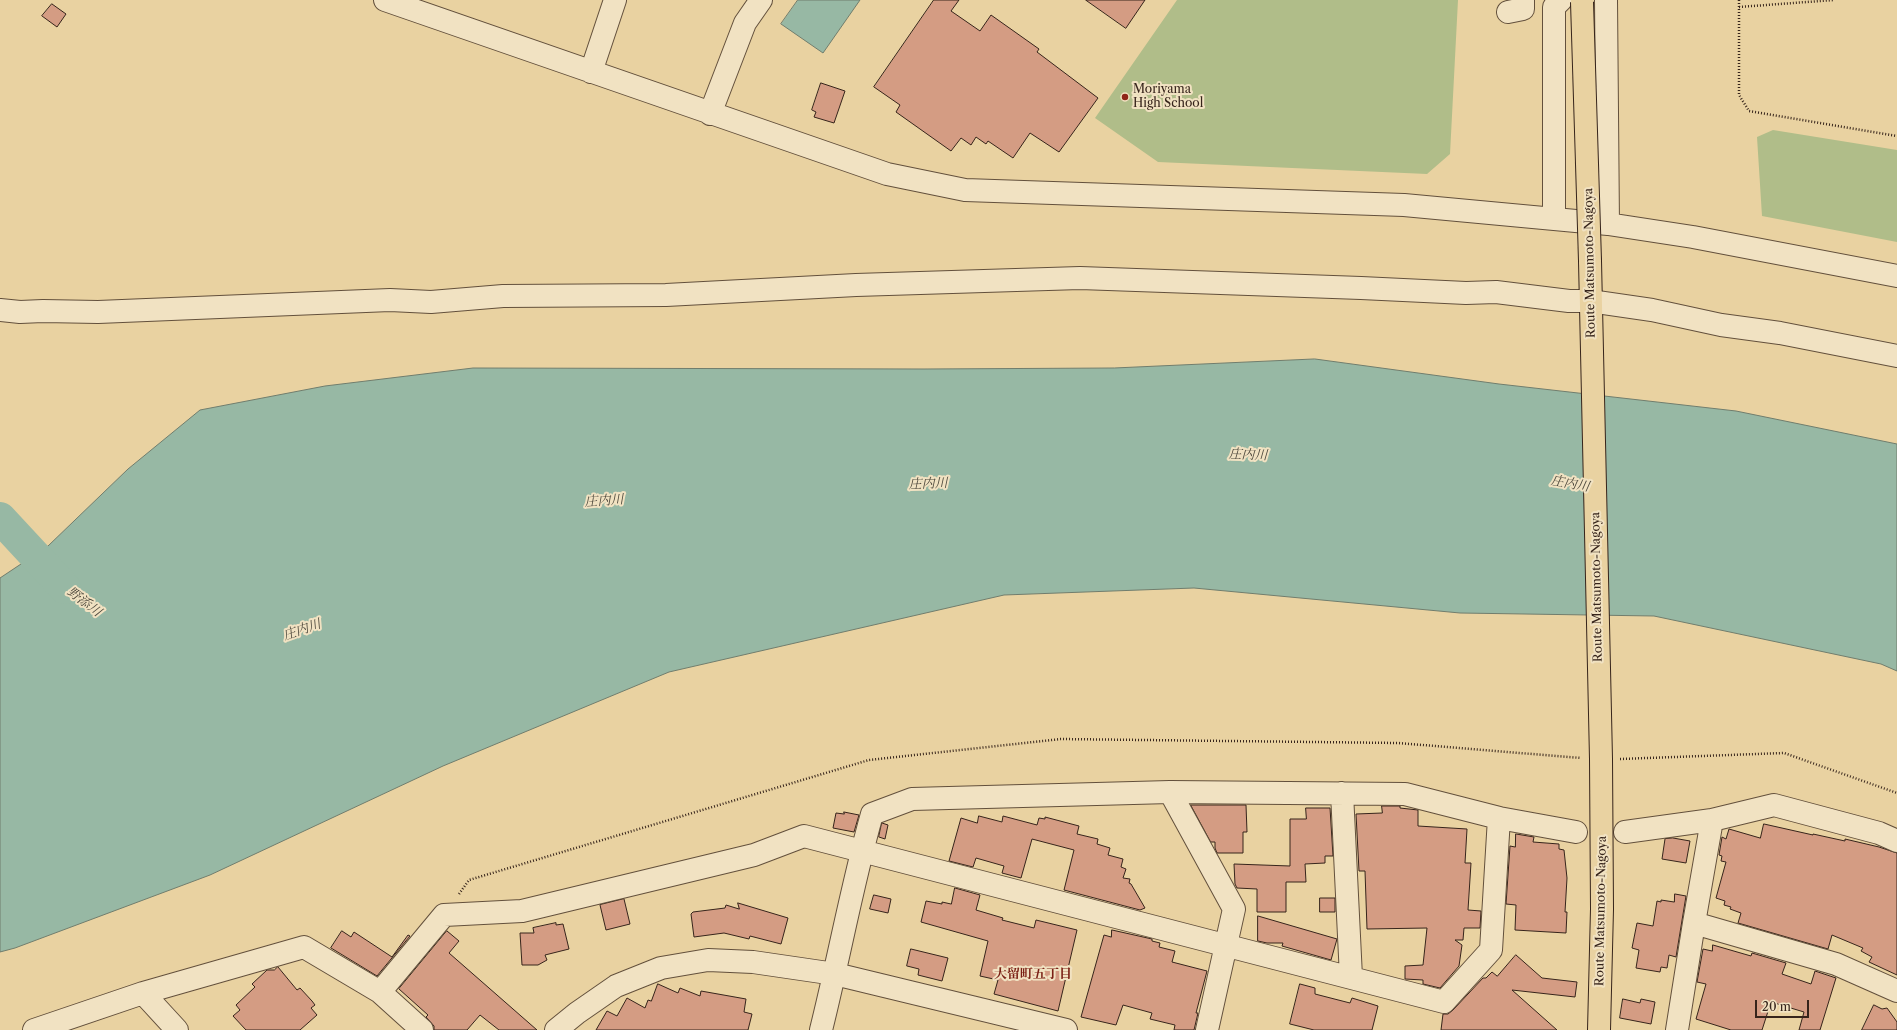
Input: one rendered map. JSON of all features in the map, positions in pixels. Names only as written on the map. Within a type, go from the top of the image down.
[{"type":"main road","name":"Route Matsumoto-Nagoya","points":[[1582,1],[1590,261],[1601,749],[1602,909],[1599,1030]]},
{"type":"street","points":[[385,0],[886,174],[965,190],[1404,205],[1608,224],[1693,237],[1897,276]]},
{"type":"street","points":[[591,72],[615,0]]},
{"type":"street","points":[[710,114],[745,23],[761,0]]},
{"type":"street","points":[[1554,219],[1554,7],[1561,0]]},
{"type":"street","points":[[1606,0],[1608,224]]},
{"type":"street","points":[[0,310],[20,312],[98,312],[382,301],[431,302],[503,296],[666,295],[856,284],[1080,278],[1466,293],[1496,292],[1569,301],[1590,301],[1652,310],[1721,325],[1780,333],[1897,356]]},
{"type":"street","points":[[1170,792],[1234,909],[1227,946],[1207,1030]]},
{"type":"street","points":[[820,1030],[835,974],[872,814],[912,799],[1170,792],[1404,794],[1499,818],[1576,832]]},
{"type":"street","points":[[1342,793],[1351,977]]},
{"type":"street","points":[[1625,832],[1712,820],[1774,805],[1879,833],[1897,842]]},
{"type":"street","points":[[380,992],[444,915],[522,911],[754,855],[804,836],[1444,1002],[1491,950],[1499,818]]},
{"type":"street","points":[[1677,1030],[1712,820]]},
{"type":"street","points":[[1694,923],[1836,964],[1897,991]]},
{"type":"street","points":[[34,1030],[144,993],[304,946],[380,992],[422,1030]]},
{"type":"street","points":[[556,1030],[577,1013],[616,986],[661,968],[708,960],[753,962],[835,974],[1066,1030]]},
{"type":"street","points":[[144,993],[177,1030]]},
{"type":"path","points":[[1738,0],[1739,95],[1749,111],[1897,136]]},
{"type":"path","points":[[1739,7],[1834,0]]},
{"type":"green space","points":[[1177,0],[1458,0],[1450,154],[1427,174],[1158,162],[1095,118]]},
{"type":"green space","points":[[1773,130],[1897,150],[1897,242],[1762,216],[1757,137]]},
{"type":"water","points":[[798,0],[860,0],[823,53],[781,24]]},
{"type":"water","name":"庄内川","points":[[1315,359],[1499,384],[1736,411],[1897,444],[1897,671],[1881,664],[1654,616],[1460,613],[1194,588],[1004,595],[669,672],[443,766],[210,875],[15,948],[0,952],[0,578],[48,546],[128,469],[200,410],[325,386],[473,368],[1114,368]]},
{"type":"building","points":[[934,0],[959,0],[951,11],[980,31],[991,15],[1039,49],[1037,52],[1098,98],[1059,152],[1030,133],[1013,158],[988,141],[986,144],[976,137],[971,145],[961,138],[951,151],[896,112],[900,105],[874,87]]},
{"type":"building","points":[[1086,0],[1145,0],[1126,28]]},
{"type":"building","points":[[52,4],[66,14],[57,27],[42,16]]},
{"type":"building","points":[[821,83],[845,91],[834,123],[814,117],[816,112],[812,110]]},
{"type":"building","points":[[1191,805],[1246,805],[1247,832],[1243,832],[1243,853],[1217,853],[1215,842],[1211,842]]},
{"type":"building","points":[[1382,806],[1400,806],[1400,808],[1418,810],[1418,826],[1467,829],[1465,863],[1471,863],[1468,910],[1481,911],[1480,928],[1464,928],[1463,940],[1455,940],[1462,945],[1459,966],[1440,988],[1423,984],[1423,980],[1405,979],[1405,966],[1423,965],[1427,928],[1367,929],[1365,871],[1359,871],[1356,814],[1382,813]]},
{"type":"building","points":[[1306,808],[1330,808],[1333,856],[1325,856],[1325,863],[1305,864],[1306,882],[1286,882],[1286,912],[1257,912],[1257,889],[1237,888],[1235,884],[1234,864],[1290,866],[1290,819],[1306,819]]},
{"type":"building","points":[[844,812],[859,815],[854,832],[833,828],[836,813],[844,814]]},
{"type":"building","points":[[979,816],[1002,822],[1003,816],[1037,825],[1039,818],[1045,819],[1045,817],[1079,826],[1077,834],[1098,839],[1097,844],[1110,848],[1108,855],[1123,859],[1121,867],[1126,869],[1123,878],[1130,879],[1129,883],[1145,908],[1140,910],[1064,890],[1074,850],[1032,839],[1021,878],[1002,873],[1004,866],[976,858],[973,867],[949,861],[961,818],[977,823]]},
{"type":"building","points":[[882,823],[888,825],[885,839],[879,837]]},
{"type":"building","points":[[1764,824],[1845,841],[1845,839],[1897,853],[1897,975],[1869,962],[1872,957],[1861,951],[1863,948],[1832,935],[1828,949],[1738,923],[1741,913],[1730,909],[1731,907],[1724,905],[1725,901],[1716,898],[1726,862],[1721,861],[1722,856],[1719,855],[1722,837],[1726,839],[1729,829],[1760,838]]},
{"type":"building","points":[[1516,834],[1534,837],[1533,842],[1559,844],[1559,849],[1564,850],[1567,878],[1565,912],[1567,912],[1566,933],[1515,930],[1516,905],[1506,904],[1510,846],[1515,847]]},
{"type":"building","points":[[1673,838],[1690,841],[1686,863],[1662,859],[1665,839]]},
{"type":"building","points":[[955,888],[980,895],[976,910],[1003,918],[1002,920],[1034,928],[1036,920],[1077,930],[1058,1011],[994,994],[998,980],[980,976],[988,941],[921,922],[926,901],[951,904]]},
{"type":"building","points":[[1675,894],[1686,896],[1676,957],[1669,955],[1667,968],[1661,967],[1660,972],[1636,968],[1639,950],[1632,948],[1637,923],[1653,926],[1657,901],[1661,902],[1661,900],[1674,902]]},
{"type":"building","points":[[874,895],[891,899],[888,913],[870,909]]},
{"type":"building","points":[[1320,898],[1335,898],[1335,912],[1320,912]]},
{"type":"building","points":[[624,899],[630,924],[606,930],[600,905]]},
{"type":"building","points":[[738,903],[788,918],[781,944],[750,936],[749,939],[724,933],[694,937],[691,914],[693,912],[725,908],[726,905],[739,909]]},
{"type":"building","points":[[1258,916],[1337,939],[1331,960],[1282,946],[1283,943],[1267,943],[1258,941]]},
{"type":"building","points":[[556,923],[556,925],[563,924],[569,949],[545,955],[547,960],[538,965],[522,965],[520,933],[534,933],[533,928]]},
{"type":"building","points":[[1112,930],[1152,939],[1152,941],[1160,943],[1159,947],[1175,951],[1172,962],[1207,971],[1196,1013],[1198,1013],[1194,1030],[1174,1030],[1175,1025],[1150,1019],[1152,1013],[1123,1005],[1116,1025],[1081,1017],[1104,935],[1111,937]]},
{"type":"building","points":[[342,931],[351,937],[354,932],[392,957],[408,935],[410,936],[377,976],[331,948]]},
{"type":"building","points":[[447,931],[459,941],[449,953],[537,1030],[499,1030],[480,1015],[467,1030],[434,1030],[434,1026],[426,1017],[428,1015],[399,989]]},
{"type":"building","points":[[1713,945],[1751,956],[1752,953],[1786,963],[1782,974],[1811,984],[1815,971],[1836,978],[1820,1030],[1799,1030],[1804,1012],[1771,1002],[1762,1030],[1731,1030],[1696,1019],[1706,984],[1697,982],[1703,949],[1712,951]]},
{"type":"building","points":[[911,949],[948,958],[942,981],[918,975],[919,969],[907,966]]},
{"type":"building","points":[[1516,955],[1542,978],[1577,982],[1575,997],[1512,990],[1557,1030],[1441,1030],[1443,1014],[1448,1014],[1453,1010],[1483,978],[1486,978],[1492,972],[1497,976]]},
{"type":"building","points":[[278,967],[297,990],[300,988],[312,1001],[315,1005],[311,1008],[317,1015],[300,1030],[246,1030],[233,1016],[240,1010],[236,1005],[255,987],[252,984],[267,970],[274,970]]},
{"type":"building","points":[[658,984],[678,993],[680,988],[700,996],[701,991],[746,999],[744,1012],[752,1014],[748,1030],[596,1030],[607,1011],[617,1016],[627,998],[645,1008],[648,1000],[651,1001]]},
{"type":"building","points":[[1300,984],[1315,988],[1315,994],[1350,1003],[1352,998],[1378,1006],[1372,1030],[1314,1030],[1290,1024]]},
{"type":"building","points":[[1623,999],[1640,1003],[1641,999],[1655,1002],[1651,1024],[1620,1018]]},
{"type":"building","points":[[1874,1005],[1882,1009],[1887,1008],[1897,1022],[1897,1030],[1862,1030]]},
{"type":"waterway","name":"野添川","points":[[0,518],[65,588]]},
{"type":"place","name":"Moriyama High School","points":[[1125,97]]},
{"type":"district","name":"大留町五丁目","points":[[1033,974]]}]
